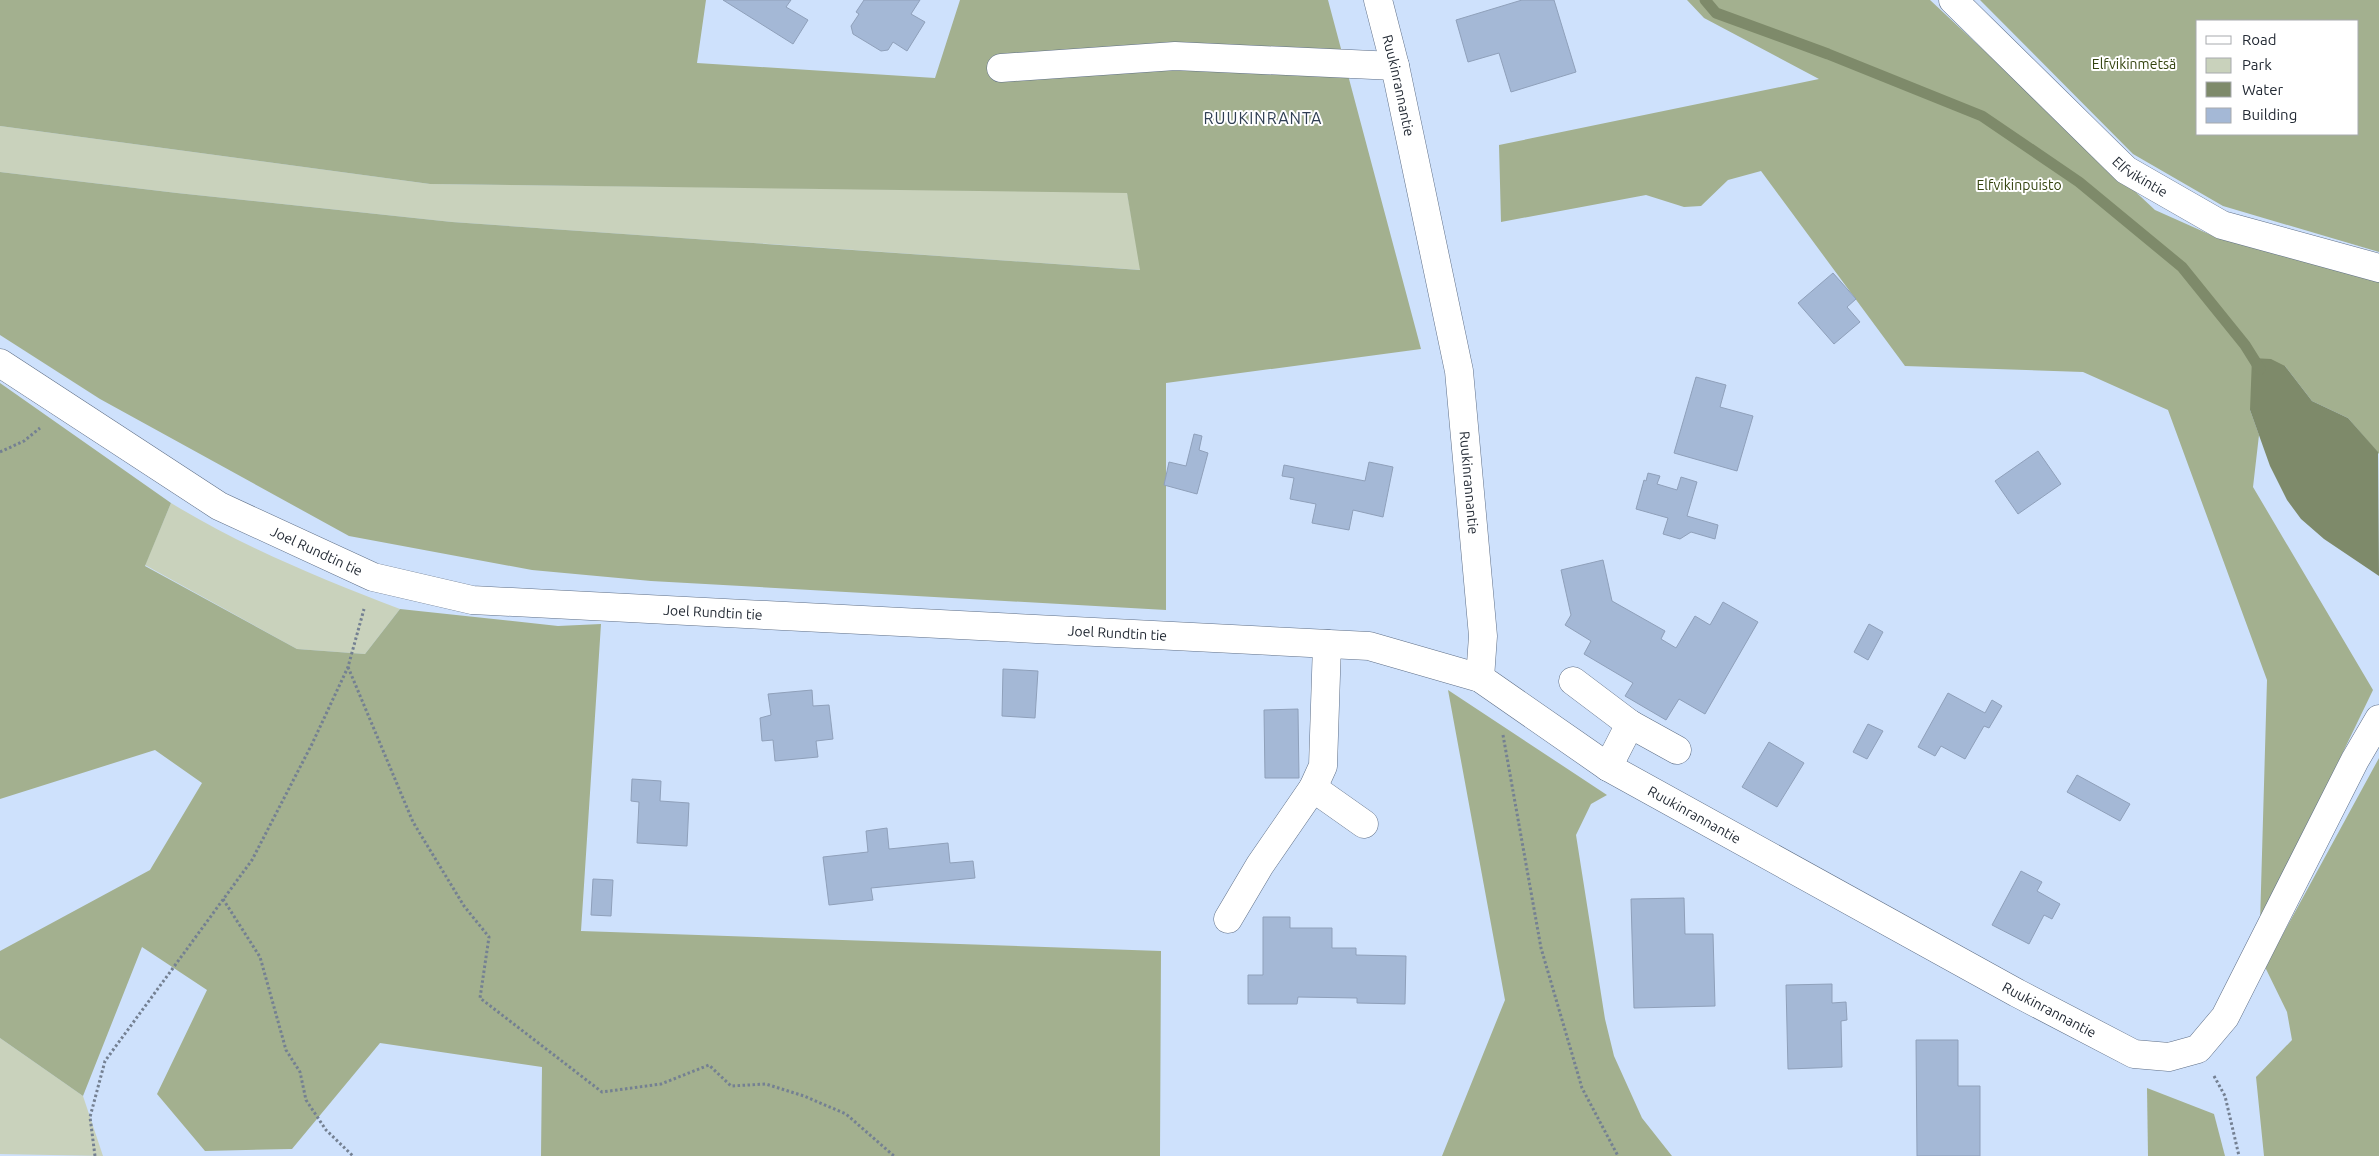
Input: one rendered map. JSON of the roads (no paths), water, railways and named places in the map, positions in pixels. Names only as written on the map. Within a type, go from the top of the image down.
[{"type":"street","name":"Ruukinrannantie","points":[[1378,0],[1395,66],[1459,371],[1489,684],[1608,767],[2000,983],[2134,1054],[2169,1057],[2198,1049],[2225,1017],[2354,760],[2379,719]]},
{"type":"street","name":"Elfvikintie","points":[[1953,0],[2126,170],[2222,225],[2379,268]]},
{"type":"street","points":[[1001,68],[1175,56],[1395,66]]},
{"type":"street","name":"Joel Rundtin tie","points":[[0,363],[219,506],[373,577],[472,600],[1369,646],[1489,684]]},
{"type":"street","points":[[1228,919],[1260,864],[1313,788],[1323,766],[1327,644]]},
{"type":"street","points":[[1573,681],[1630,724],[1677,750]]},
{"type":"street","points":[[1608,767],[1630,724]]},
{"type":"street","points":[[1313,788],[1364,824]]},
{"type":"water","points":[[2252,358],[2271,359],[2285,366],[2312,401],[2348,418],[2378,452],[2379,576],[2324,539],[2301,519],[2287,500],[2270,466],[2250,410]]},
{"type":"waterway","points":[[1705,0],[1716,13],[1828,54],[1982,116],[2079,182],[2182,267],[2245,345],[2260,369]]},
{"type":"district","name":"RUUKINRANTA","points":[[1263,118]]},
{"type":"park label","name":"Elfvikinmetsä","points":[[2134,64]]},
{"type":"park label","name":"Elfvikinpuisto","points":[[2019,185]]}]
